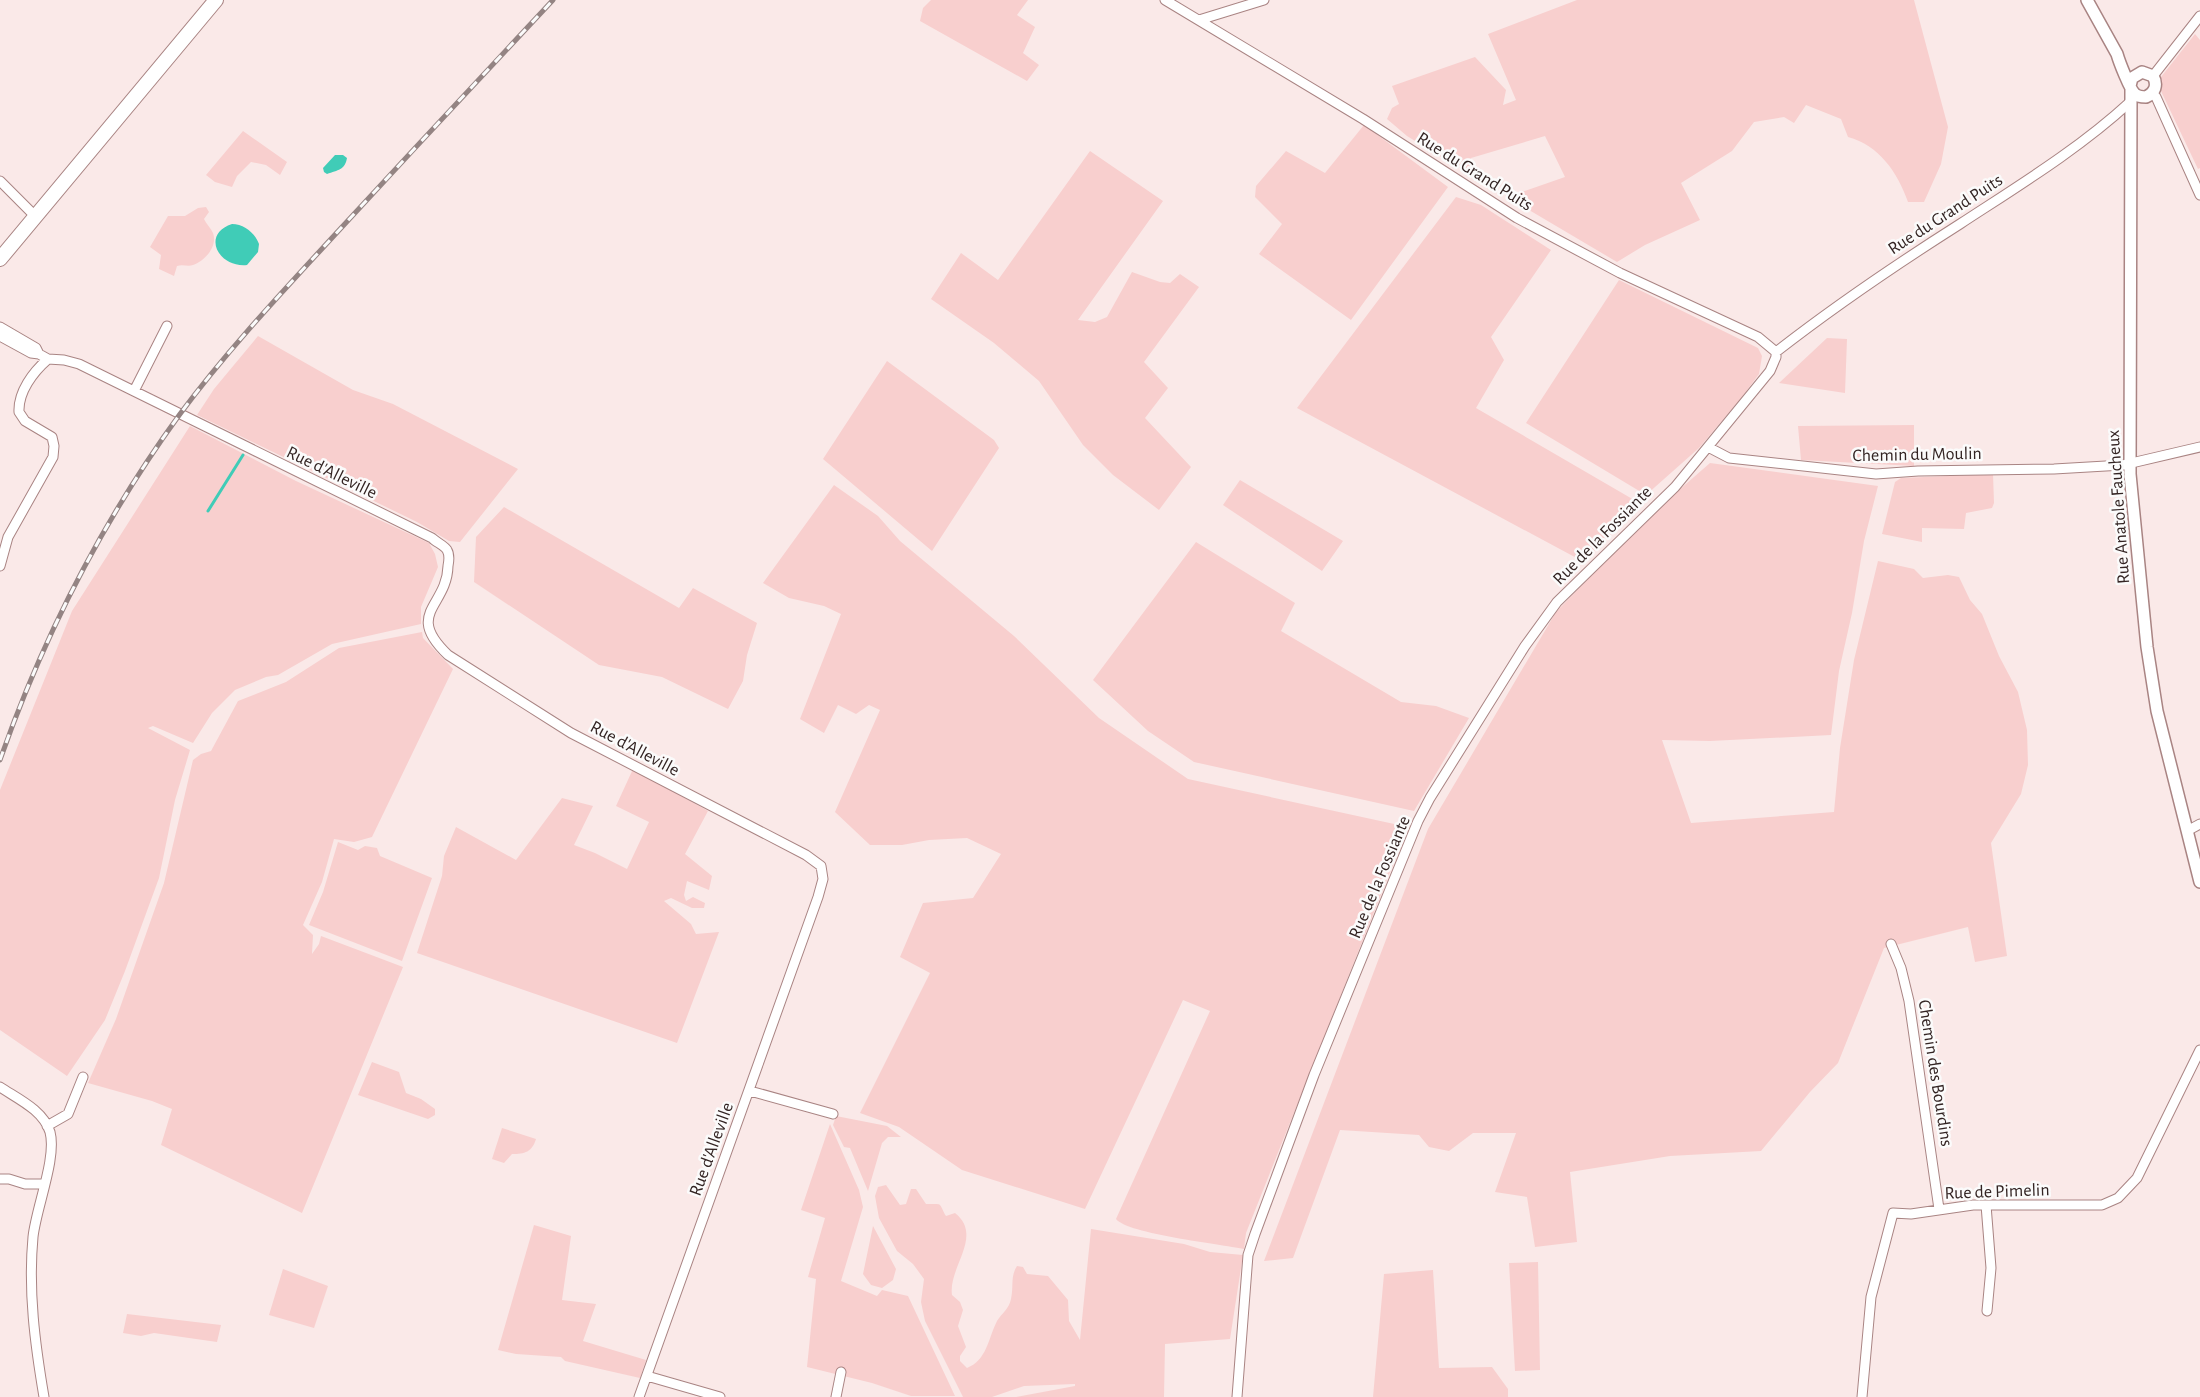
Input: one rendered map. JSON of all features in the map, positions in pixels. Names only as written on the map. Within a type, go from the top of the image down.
[{"type":"main road","points":[[0,259],[216,0]]},
{"type":"main road","points":[[2088,0],[2118,54],[2126,63],[2153,76],[2156,84],[2147,96],[2131,93],[2132,78],[2142,72]]},
{"type":"main road","name":"Rue Anatole Faucheux","points":[[2118,54],[2131,93],[2130,464],[2147,647],[2157,711],[2200,882]]},
{"type":"main road","name":"Rue Anatole Faucheux","points":[[2132,123],[2147,96]]},
{"type":"street","name":"Rue du Grand Puits","points":[[1165,0],[1363,119],[1517,218],[1620,272],[1758,337],[1776,352],[1874,281],[2050,164],[2131,93]]},
{"type":"street","points":[[1199,20],[1264,0]]},
{"type":"street","points":[[2153,76],[2200,16]]},
{"type":"street","points":[[2147,96],[2156,97],[2200,195]]},
{"type":"street","points":[[0,181],[35,216]]},
{"type":"street","points":[[134,392],[167,326]]},
{"type":"street","name":"Rue d'Alleville","points":[[0,328],[36,348],[39,354]]},
{"type":"street","name":"Rue d'Alleville","points":[[0,336],[31,353],[39,354],[48,359],[64,360],[79,364],[432,538],[447,550],[449,557],[448,578],[429,614],[429,629],[434,642],[448,655],[571,733],[806,855],[821,866],[823,879],[818,897],[639,1397]]},
{"type":"street","points":[[1708,448],[1770,371],[1774,364],[1776,352]]},
{"type":"street","points":[[0,566],[8,537],[53,457],[54,446],[52,437],[25,421],[19,412],[21,395],[40,366],[48,359]]},
{"type":"street","name":"Chemin du Moulin","points":[[1708,448],[1729,458],[1876,474],[1918,471],[2054,469],[2130,464],[2200,447]]},
{"type":"street","name":"Rue de la Fossiante","points":[[1236,1397],[1248,1256],[1314,1075],[1418,821],[1525,646],[1557,602],[1675,486],[1708,448]]},
{"type":"street","points":[[2187,831],[2200,824]]},
{"type":"street","name":"Chemin des Bourdins","points":[[1891,944],[1901,968],[1909,1001],[1939,1209]]},
{"type":"street","name":"Rue de Pimelin","points":[[1862,1397],[1871,1297],[1893,1213],[1911,1214],[1939,1209],[1986,1205],[2095,1205],[2112,1202],[2137,1178],[2200,1050]]},
{"type":"street","points":[[47,1126],[68,1114],[83,1077]]},
{"type":"street","points":[[0,1087],[42,1117],[47,1126],[51,1152],[33,1236],[31,1265],[35,1340],[44,1397]]},
{"type":"street","points":[[750,1091],[833,1114]]},
{"type":"street","points":[[0,1179],[9,1179],[24,1184],[43,1184]]},
{"type":"street","points":[[1986,1205],[1991,1268],[1988,1311]]},
{"type":"street","points":[[836,1397],[841,1372]]},
{"type":"street","points":[[647,1376],[720,1397]]},
{"type":"shaded area","points":[[931,0],[1028,0],[1017,15],[1035,27],[1023,53],[1039,65],[1027,81],[920,21],[923,8]]},
{"type":"shaded area","points":[[1577,0],[1914,0],[1948,127],[1941,164],[1924,202],[1908,202],[1899,181],[1886,162],[1869,146],[1848,137],[1841,119],[1806,105],[1794,123],[1784,117],[1754,122],[1732,151],[1681,183],[1700,220],[1645,245],[1617,262],[1507,197],[1565,177],[1545,136],[1471,158],[1472,176],[1407,136],[1387,119],[1392,108],[1399,104],[1392,86],[1475,57],[1506,90],[1503,105],[1516,100],[1488,34]]},
{"type":"shaded area","points":[[2195,34],[2200,40],[2200,168],[2198,169],[2160,89],[2161,77]]},
{"type":"shaded area","points":[[1364,125],[1448,187],[1351,320],[1259,254],[1282,224],[1255,197],[1256,186],[1286,151],[1325,173]]},
{"type":"shaded area","points":[[243,131],[287,162],[280,175],[266,165],[251,162],[237,176],[232,187],[215,182],[206,175]]},
{"type":"shaded area","points":[[1090,151],[1163,201],[1078,320],[1095,322],[1107,317],[1132,272],[1160,282],[1170,283],[1180,274],[1199,287],[1144,362],[1168,388],[1145,418],[1191,467],[1159,510],[1113,475],[1083,445],[1039,381],[994,343],[931,299],[961,253],[998,280]]},
{"type":"shaded area","points":[[335,155],[343,155],[347,158],[345,165],[327,174],[323,168]]},
{"type":"shaded area","points":[[1456,197],[1481,205],[1551,250],[1491,337],[1504,360],[1476,408],[1641,504],[1584,562],[1297,408]]},
{"type":"shaded area","points":[[206,207],[209,212],[204,219],[212,231],[214,243],[206,257],[193,265],[177,266],[174,276],[159,269],[161,255],[150,247],[168,216],[185,216],[198,208]]},
{"type":"shaded area","points":[[232,224],[248,230],[255,236],[259,244],[258,252],[247,265],[237,265],[228,261],[221,256],[217,249],[215,242],[217,235]]},
{"type":"shaded area","points":[[1619,280],[1758,348],[1762,356],[1759,374],[1742,397],[1699,448],[1646,495],[1526,423]]},
{"type":"shaded area","points":[[258,336],[353,390],[393,404],[518,469],[460,542],[449,541],[417,522],[197,415],[214,389]]},
{"type":"shaded area","points":[[1827,338],[1847,339],[1845,393],[1779,383]]},
{"type":"shaded area","points":[[887,361],[994,440],[999,448],[932,551],[823,459]]},
{"type":"shaded area","points":[[1914,425],[1914,466],[1801,460],[1798,426]]},
{"type":"shaded area","points":[[190,426],[296,481],[429,543],[435,554],[438,567],[421,607],[421,624],[332,644],[278,675],[266,677],[235,690],[212,713],[193,743],[153,726],[148,728],[190,750],[175,800],[159,878],[125,971],[105,1020],[67,1076],[0,1030],[0,790],[72,611]]},
{"type":"shaded area","points":[[1710,463],[1878,486],[1864,541],[1852,613],[1839,671],[1831,735],[1710,741],[1662,740],[1691,823],[1834,812],[1840,748],[1854,660],[1878,561],[1914,569],[1923,578],[1948,575],[1959,577],[1970,600],[1982,614],[1999,656],[2018,692],[2027,730],[2028,765],[2021,794],[1991,843],[2007,956],[1975,962],[1968,927],[1884,948],[1838,1063],[1810,1092],[1761,1151],[1670,1156],[1570,1172],[1577,1242],[1535,1247],[1527,1197],[1495,1192],[1516,1133],[1473,1133],[1449,1151],[1429,1147],[1419,1135],[1340,1130],[1293,1258],[1264,1261],[1428,829],[1556,612],[1647,518]]},
{"type":"shaded area","points":[[1993,474],[1994,503],[1992,508],[1966,513],[1964,529],[1922,528],[1922,542],[1882,534],[1895,482],[1901,478]]},
{"type":"shaded area","points":[[1240,480],[1343,541],[1322,571],[1223,505]]},
{"type":"shaded area","points":[[834,485],[878,516],[900,541],[1014,636],[1099,718],[1188,779],[1408,827],[1246,1233],[1244,1249],[1155,1234],[1124,1224],[1116,1219],[1210,1011],[1183,1000],[1085,1209],[962,1170],[899,1127],[860,1113],[930,973],[900,957],[923,903],[973,898],[1001,854],[967,838],[929,840],[902,845],[870,845],[835,812],[880,710],[869,705],[856,714],[838,705],[824,733],[800,719],[841,614],[824,606],[789,598],[763,583]]},
{"type":"shaded area","points":[[504,507],[679,608],[693,588],[757,623],[747,655],[743,681],[728,709],[662,677],[599,665],[474,582],[476,537]]},
{"type":"shaded area","points":[[1196,542],[1295,603],[1281,631],[1401,702],[1436,706],[1469,718],[1414,811],[1194,762],[1148,731],[1093,680]]},
{"type":"shaded area","points":[[422,632],[423,638],[453,669],[372,837],[354,842],[334,839],[322,882],[303,925],[313,935],[312,954],[319,944],[321,936],[403,967],[302,1213],[161,1145],[172,1109],[152,1101],[88,1083],[116,1019],[164,883],[193,760],[201,754],[211,751],[238,701],[286,682],[339,648]]},
{"type":"shaded area","points":[[633,769],[708,811],[685,854],[712,876],[709,890],[687,881],[684,895],[686,901],[693,897],[705,903],[704,908],[692,908],[671,898],[664,901],[691,924],[696,934],[719,932],[677,1043],[417,953],[442,876],[444,856],[456,827],[516,860],[562,798],[593,806],[574,845],[627,869],[649,822],[616,806]]},
{"type":"shaded area","points":[[338,842],[358,850],[365,846],[377,848],[380,856],[432,878],[402,961],[309,925],[323,892]]},
{"type":"shaded area","points":[[372,1062],[399,1072],[406,1093],[421,1099],[435,1109],[435,1115],[428,1119],[358,1095]]},
{"type":"shaded area","points":[[836,1116],[887,1126],[901,1137],[888,1137],[882,1143],[868,1191],[850,1148],[844,1147],[833,1125]]},
{"type":"shaded area","points":[[830,1124],[859,1190],[863,1207],[841,1281],[877,1296],[882,1290],[908,1296],[955,1396],[911,1396],[872,1383],[807,1367],[816,1279],[808,1277],[825,1218],[801,1210]]},
{"type":"shaded area","points":[[502,1128],[536,1139],[530,1149],[512,1154],[504,1163],[492,1159]]},
{"type":"shaded area","points":[[886,1185],[900,1205],[906,1204],[911,1189],[916,1189],[926,1204],[940,1205],[946,1216],[955,1213],[963,1222],[966,1242],[952,1284],[952,1295],[960,1302],[963,1310],[958,1326],[966,1347],[960,1356],[960,1361],[967,1368],[979,1360],[997,1321],[1009,1306],[1013,1278],[1017,1266],[1023,1267],[1027,1274],[1048,1276],[1068,1300],[1069,1321],[1080,1340],[1091,1229],[1184,1244],[1210,1252],[1243,1255],[1230,1339],[1165,1344],[1164,1397],[1016,1397],[1075,1386],[1075,1384],[1024,1386],[992,1397],[963,1397],[925,1321],[921,1302],[924,1279],[913,1264],[897,1251],[879,1218],[875,1196],[878,1187]]},
{"type":"shaded area","points":[[534,1225],[571,1236],[562,1300],[596,1304],[583,1341],[646,1360],[640,1378],[565,1361],[561,1357],[516,1354],[498,1350]]},
{"type":"shaded area","points":[[873,1226],[896,1269],[893,1280],[882,1288],[871,1285],[863,1274]]},
{"type":"shaded area","points":[[1538,1262],[1540,1370],[1515,1371],[1509,1263]]},
{"type":"shaded area","points":[[283,1269],[328,1286],[314,1328],[269,1315]]},
{"type":"shaded area","points":[[1433,1270],[1439,1368],[1492,1367],[1508,1389],[1508,1397],[1373,1397],[1384,1274]]},
{"type":"shaded area","points":[[127,1314],[221,1325],[217,1342],[154,1333],[141,1336],[123,1333]]},
{"type":"waterway","points":[[208,511],[243,455]]},
{"type":"railway","points":[[0,760],[35,669],[77,581],[125,495],[180,414],[238,342],[279,296],[553,0]]}]
